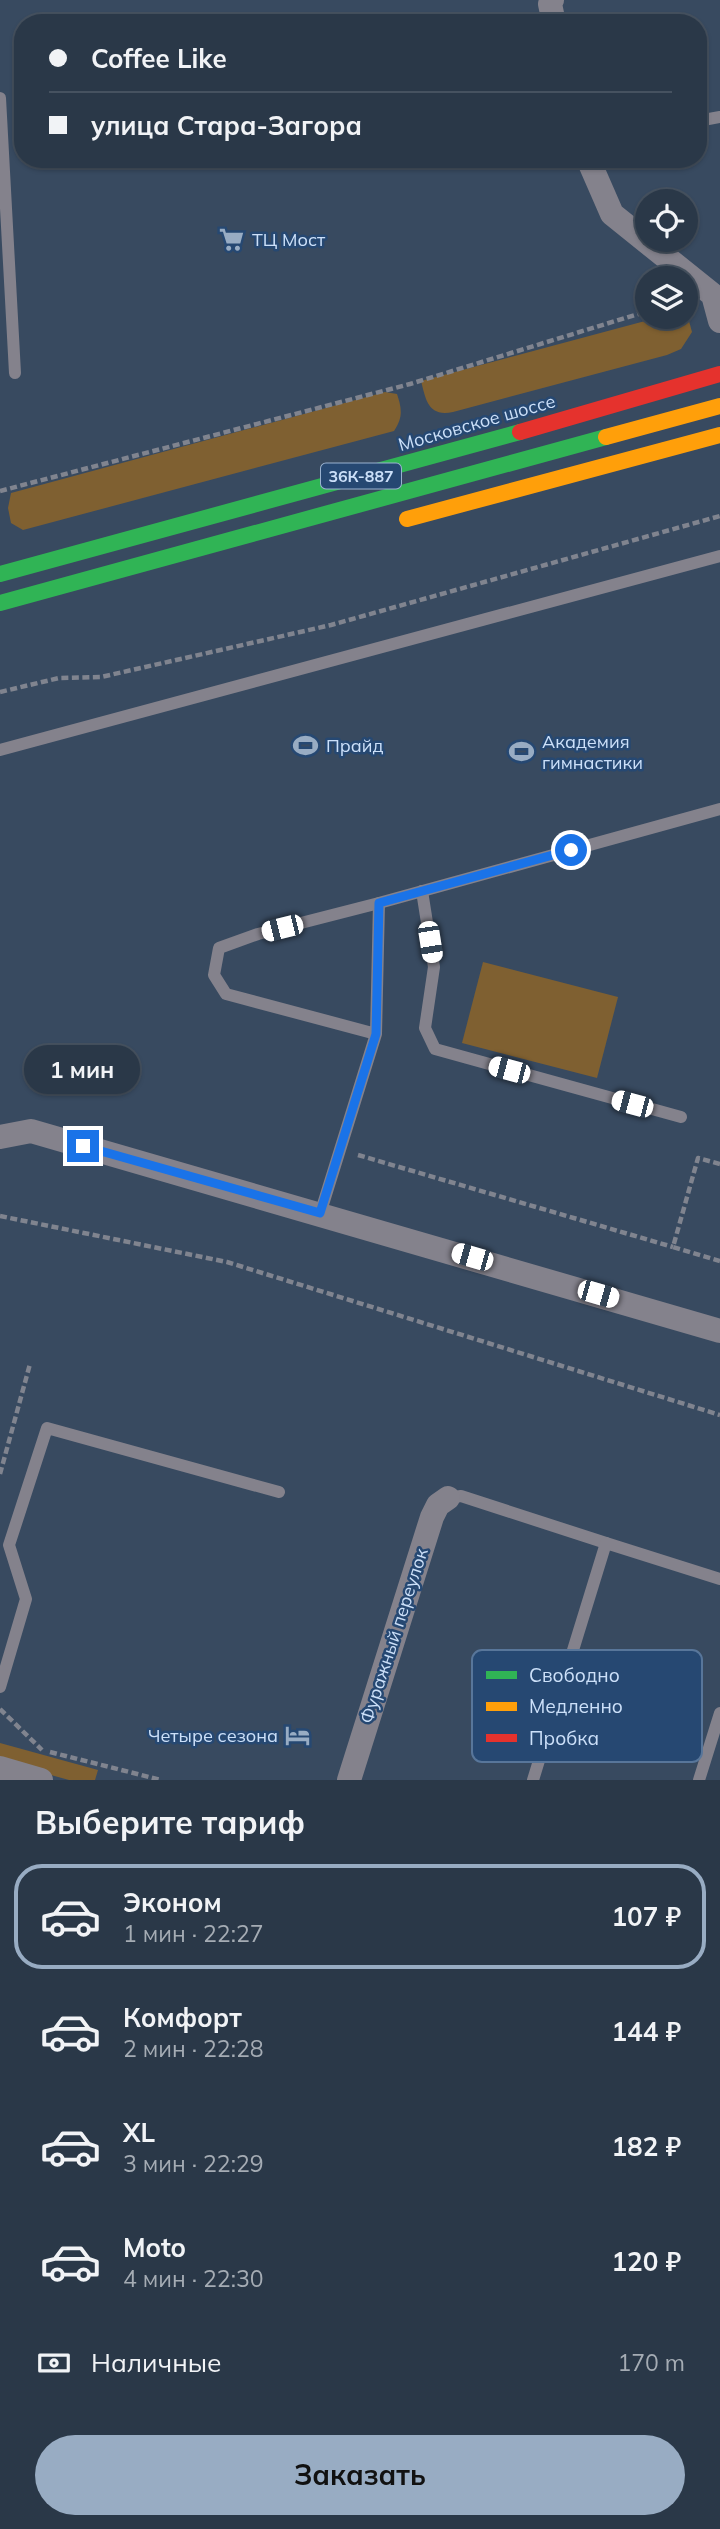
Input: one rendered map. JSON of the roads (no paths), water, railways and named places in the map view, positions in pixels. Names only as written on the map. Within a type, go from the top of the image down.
[{"type":"main road","name":"Московское шоссе","points":[[0,573],[431,457],[720,374]]},
{"type":"main road","name":"36К-887","points":[[0,603],[720,406]]},
{"type":"main road","points":[[387,524],[720,435]]},
{"type":"street","points":[[592,168],[612,214],[713,295],[720,321]]},
{"type":"street","points":[[0,1137],[30,1131],[720,1331]]},
{"type":"street","name":"Фуражный переулок","points":[[349,1780],[432,1517],[438,1505],[448,1498]]},
{"type":"street","points":[[0,1768],[41,1780]]},
{"type":"lane","points":[[0,98],[15,373]]},
{"type":"lane","points":[[0,750],[720,556]]},
{"type":"lane","points":[[376,1034],[226,994],[214,975],[219,948],[258,934],[720,808]]},
{"type":"lane","points":[[422,891],[434,967],[425,1028],[435,1049],[681,1117]]},
{"type":"lane","points":[[320,1213],[376,1034],[379,903]]},
{"type":"lane","points":[[0,1687],[26,1599],[9,1545],[47,1428],[279,1492]]},
{"type":"lane","points":[[448,1498],[461,1496],[720,1579]]},
{"type":"lane","points":[[573,1650],[606,1543]]},
{"type":"lane","points":[[699,1780],[720,1713]]},
{"type":"lane","points":[[533,1780],[539,1762]]},
{"type":"place","name":"ТЦ Мост","points":[[232,240]]},
{"type":"place","name":"Прайд","points":[[306,746]]},
{"type":"place","name":"Академия гимнастики","points":[[522,752]]},
{"type":"place","name":"Четыре сезона","points":[[298,1736]]}]
